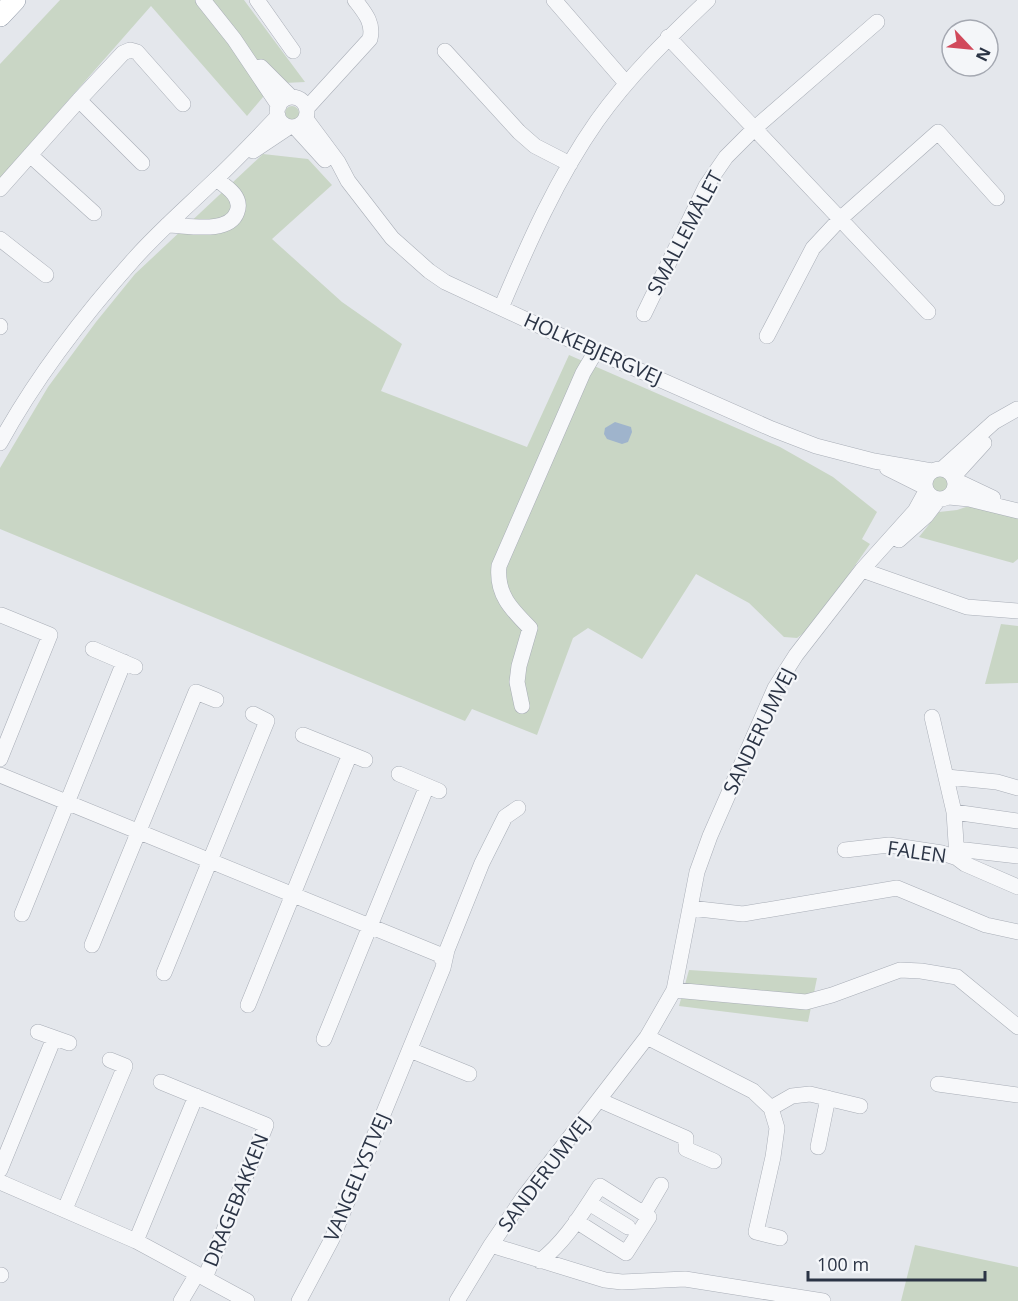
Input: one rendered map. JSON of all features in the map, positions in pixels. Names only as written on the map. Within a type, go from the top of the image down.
[{"type":"highway","points":[[0,16],[15,0]]},
{"type":"street","name":"HOLKEBJERGVEJ","points":[[203,0],[293,112],[333,168],[348,181],[393,238],[429,271],[445,282],[782,433],[837,453],[946,474]]},
{"type":"street","points":[[257,0],[293,51]]},
{"type":"street","points":[[0,443],[35,386],[69,338],[129,266],[167,225],[220,175],[354,57],[370,39],[372,30],[368,17],[356,0]]},
{"type":"street","points":[[554,0],[626,83]]},
{"type":"street","points":[[501,308],[532,238],[570,164],[596,122],[626,83],[668,37],[708,0]]},
{"type":"street","name":"SMALLEMÅLET","points":[[644,314],[706,186],[726,157],[755,128],[877,22]]},
{"type":"street","points":[[668,37],[928,312]]},
{"type":"street","points":[[0,189],[123,53],[130,50],[137,52],[183,104]]},
{"type":"street","points":[[445,51],[519,132],[535,146],[570,164]]},
{"type":"street","points":[[79,100],[142,163]]},
{"type":"street","points":[[767,336],[813,248],[840,219],[938,132],[997,198]]},
{"type":"street","points":[[30,155],[94,213]]},
{"type":"street","points":[[167,225],[217,227],[232,221],[239,203],[220,175]]},
{"type":"street","points":[[0,239],[46,275]]},
{"type":"street","points":[[522,706],[517,682],[519,666],[530,628],[520,619],[500,591],[499,566],[579,383],[596,351]]},
{"type":"street","points":[[935,494],[926,478],[946,474],[994,422],[1017,408]]},
{"type":"street","name":"HOLKEBJERGVEJ","points":[[874,461],[935,494]]},
{"type":"street","points":[[935,494],[955,489],[946,474]]},
{"type":"street","points":[[946,474],[1018,510]]},
{"type":"street","points":[[935,494],[1018,510]]},
{"type":"street","name":"SANDERUMVEJ","points":[[458,1301],[491,1245],[523,1198],[647,1037],[674,990],[697,872],[710,836],[785,670],[884,544],[915,511],[935,494]]},
{"type":"street","points":[[862,570],[967,607],[1018,610]]},
{"type":"street","points":[[0,759],[50,635],[2,611]]},
{"type":"street","points":[[22,914],[67,802],[130,665],[93,649]]},
{"type":"street","points":[[92,945],[196,692],[216,700]]},
{"type":"street","points":[[164,973],[267,721],[253,714]]},
{"type":"street","points":[[932,717],[954,812],[957,854],[1018,856]]},
{"type":"street","points":[[248,1005],[293,894],[358,757],[303,735]]},
{"type":"street","points":[[324,1039],[370,926],[433,789],[399,774]]},
{"type":"street","points":[[0,775],[438,954],[444,961]]},
{"type":"street","points":[[947,777],[1018,788]]},
{"type":"street","name":"VANGELYSTVEJ","points":[[299,1301],[332,1239],[410,1050],[482,863],[505,817],[518,808]]},
{"type":"street","points":[[954,812],[1018,821]]},
{"type":"street","name":"FALEN","points":[[845,850],[889,845],[957,854],[965,864],[1018,887]]},
{"type":"street","points":[[690,908],[743,914],[897,888],[986,925],[1018,932]]},
{"type":"street","points":[[674,990],[806,1002],[832,996],[900,970],[921,972],[957,977],[1018,1027]]},
{"type":"street","points":[[38,1032],[69,1043]]},
{"type":"street","points":[[647,1037],[753,1091],[771,1108],[777,1128],[773,1157],[756,1232],[780,1238]]},
{"type":"street","points":[[0,1170],[54,1038]]},
{"type":"street","points":[[410,1050],[469,1074]]},
{"type":"street","points":[[65,1209],[125,1066],[111,1060]]},
{"type":"street","name":"DRAGEBAKKEN","points":[[161,1082],[266,1125],[201,1276],[181,1301]]},
{"type":"street","points":[[938,1084],[1018,1095]]},
{"type":"street","points":[[771,1108],[792,1096],[810,1094],[860,1106]]},
{"type":"street","points":[[136,1241],[196,1096]]},
{"type":"street","points":[[818,1147],[828,1098]]},
{"type":"street","points":[[599,1100],[686,1138],[686,1149],[714,1161]]},
{"type":"street","name":"DRAGEBAKKEN","points":[[0,1182],[136,1241],[247,1301]]},
{"type":"street","points":[[644,1214],[661,1185]]},
{"type":"street","points":[[540,1261],[557,1248],[600,1186],[649,1217],[626,1253],[576,1221]]},
{"type":"street","points":[[589,1203],[628,1227]]},
{"type":"street","points":[[491,1245],[605,1280],[622,1282],[685,1279],[823,1301]]},
{"type":"green space","points":[[60,0],[244,0],[305,82],[284,83],[263,97],[247,116],[151,6],[0,178],[0,64]]},
{"type":"green space","points":[[292,106],[297,108],[299,113],[297,118],[292,120],[287,118],[285,113],[287,108]]},
{"type":"green space","points":[[263,154],[308,159],[332,185],[272,239],[342,302],[402,344],[381,391],[527,447],[569,355],[780,447],[833,477],[877,512],[862,539],[870,544],[812,627],[797,638],[784,637],[749,603],[696,574],[642,659],[588,628],[573,638],[537,735],[472,709],[465,721],[0,529],[0,468],[48,387],[135,274]]},
{"type":"green space","points":[[940,476],[946,478],[948,484],[946,490],[940,492],[934,490],[932,484],[934,478]]},
{"type":"green space","points":[[978,503],[1018,517],[1018,559],[1013,563],[919,537],[939,512],[957,510]]},
{"type":"green space","points":[[1001,624],[1018,626],[1018,683],[985,684]]},
{"type":"green space","points":[[689,970],[817,978],[808,1022],[679,1006]]},
{"type":"green space","points":[[915,1245],[1018,1267],[1018,1301],[901,1301]]},
{"type":"water","points":[[615,422],[631,427],[632,432],[628,442],[622,444],[607,439],[604,434],[605,428]]}]
